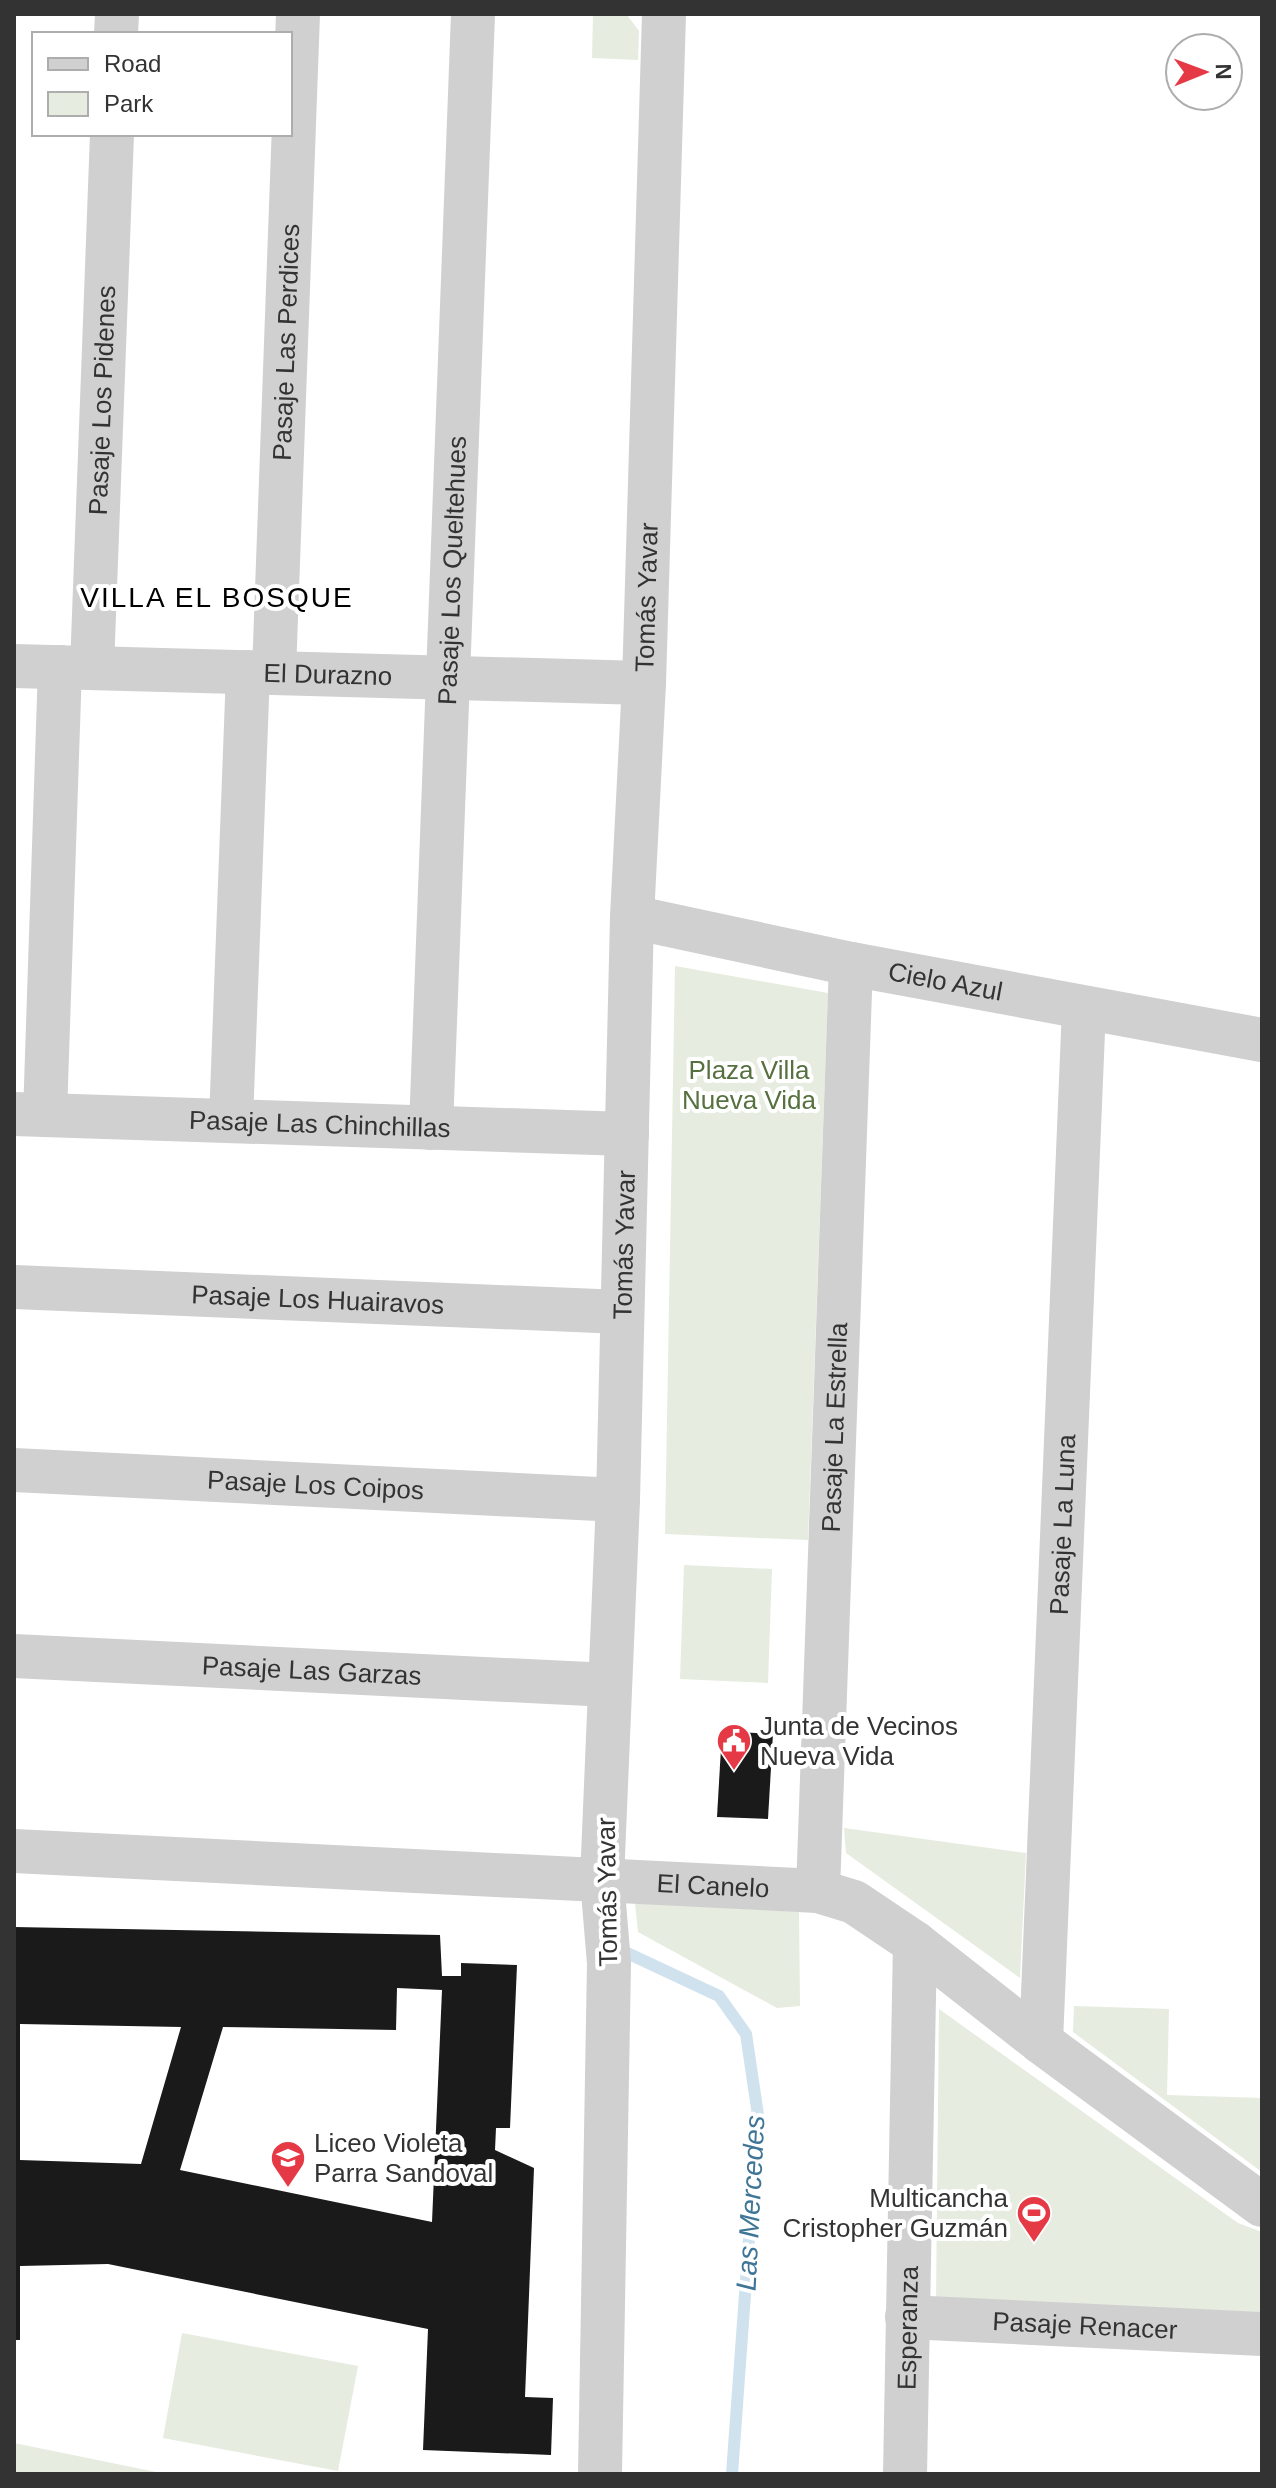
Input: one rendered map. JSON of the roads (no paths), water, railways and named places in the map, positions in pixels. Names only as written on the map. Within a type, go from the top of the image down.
[{"type":"street","name":"Pasaje Las Perdices","points":[[292,121],[298,14]]},
{"type":"street","name":"Pasaje Los Queltehues","points":[[431,1128],[473,14]]},
{"type":"street","name":"Tomás Yavar","points":[[600,2474],[609,1963],[602,1880],[618,1500],[632,917],[644,683],[664,14]]},
{"type":"street","name":"Pasaje Los Pidenes","points":[[29,1114],[76,668],[112,136]]},
{"type":"street","name":"Pasaje Las Perdices","points":[[231,1121],[261,672],[291,136]]},
{"type":"street","name":"El Durazno","points":[[14,666],[644,683]]},
{"type":"street","name":"Cielo Azul","points":[[632,917],[851,964],[1262,1040]]},
{"type":"street","name":"Pasaje La Estrella","points":[[818,1891],[851,964]]},
{"type":"street","name":"Pasaje La Luna","points":[[1041,2042],[1084,1008]]},
{"type":"street","name":"Pasaje Las Chinchillas","points":[[29,1114],[627,1134]]},
{"type":"street","name":"Pasaje Los Huairavos","points":[[14,1287],[622,1312]]},
{"type":"street","name":"Pasaje Los Coipos","points":[[14,1470],[618,1500]]},
{"type":"street","name":"Pasaje Las Garzas","points":[[14,1656],[609,1685]]},
{"type":"street","name":"El Canelo","points":[[14,1851],[818,1891],[854,1902],[915,1943],[1041,2042],[1262,2205]]},
{"type":"street","name":"Esperanza","points":[[905,2474],[915,1943]]},
{"type":"street","name":"Pasaje Renacer","points":[[907,2317],[1262,2334]]},
{"type":"waterway","name":"Las Mercedes","points":[[625,1952],[719,1996],[746,2034],[758,2115],[732,2474]]},
{"type":"place","name":"Junta de Vecinos Nueva Vida","points":[[734,1772]]},
{"type":"place","name":"Liceo Violeta Parra Sandoval","points":[[288,2189]]},
{"type":"place","name":"Multicancha Cristopher Guzmán","points":[[1034,2244]]},
{"type":"district","name":"VILLA EL BOSQUE","points":[[217,597]]},
{"type":"park label","name":"Plaza Villa Nueva Vida","points":[[749,1085]]}]
